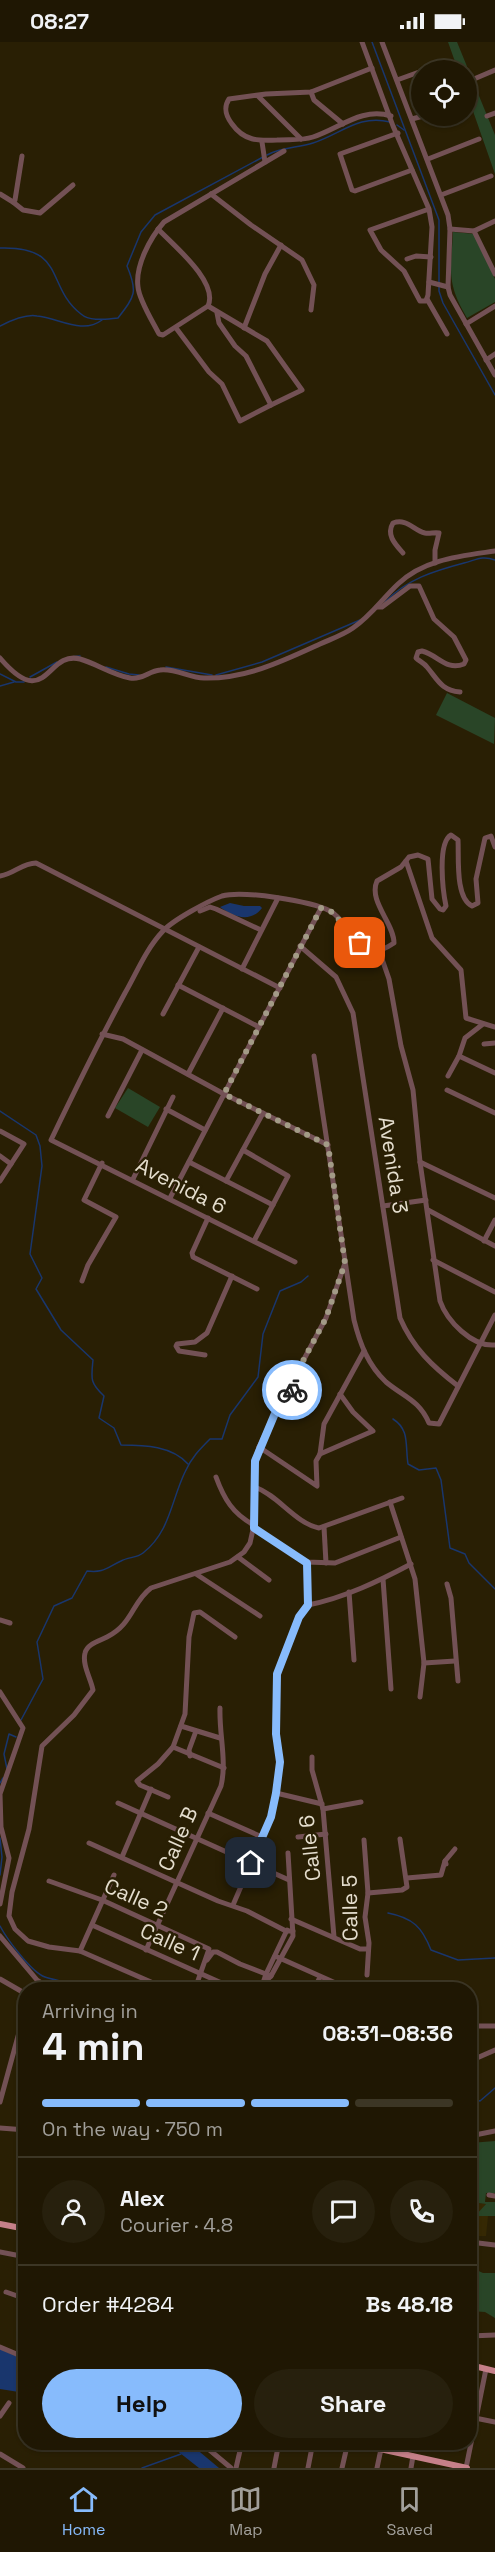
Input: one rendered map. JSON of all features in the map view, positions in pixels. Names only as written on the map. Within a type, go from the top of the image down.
[{"type":"main road","points":[[0,2224],[18,2227]]},
{"type":"main road","points":[[477,2367],[495,2371]]},
{"type":"main road","points":[[386,2450],[446,2466],[466,2468]]},
{"type":"street","points":[[362,42],[429,209],[432,220],[430,257],[432,283],[427,299],[447,334]]},
{"type":"street","points":[[383,42],[411,116]]},
{"type":"street","points":[[372,68],[311,93],[229,99],[225,109],[228,119],[237,131],[252,140],[262,142],[311,138],[369,113],[391,116]]},
{"type":"street","points":[[477,78],[495,70]]},
{"type":"street","points":[[397,81],[411,76]]},
{"type":"street","points":[[311,93],[314,100],[343,124]]},
{"type":"street","points":[[258,96],[302,140]]},
{"type":"street","points":[[487,116],[495,113]]},
{"type":"street","points":[[415,126],[441,195],[450,229],[445,286],[495,375]]},
{"type":"street","points":[[398,133],[340,154],[352,190],[355,191],[412,170]]},
{"type":"street","points":[[428,159],[479,138]]},
{"type":"street","points":[[262,142],[266,162]]},
{"type":"street","points":[[158,229],[210,288],[211,299],[208,306],[163,335],[159,334],[138,288],[140,265],[158,229],[164,222],[284,151]]},
{"type":"street","points":[[13,202],[22,156]]},
{"type":"street","points":[[441,195],[490,176]]},
{"type":"street","points":[[0,194],[23,210],[40,213],[73,185]]},
{"type":"street","points":[[211,194],[302,260],[314,285],[311,310]]},
{"type":"street","points":[[427,299],[423,301],[419,299],[404,271],[381,250],[370,230],[429,209]]},
{"type":"street","points":[[450,229],[474,231],[495,221]]},
{"type":"street","points":[[474,231],[495,274]]},
{"type":"street","points":[[244,327],[265,274],[281,245]]},
{"type":"street","points":[[407,259],[416,256],[430,257]]},
{"type":"street","points":[[432,283],[445,286]]},
{"type":"street","points":[[176,328],[209,372],[222,384],[240,421],[302,390],[267,341],[208,306]]},
{"type":"street","points":[[466,324],[495,306]]},
{"type":"street","points":[[217,313],[219,323],[246,357],[271,405]]},
{"type":"street","points":[[486,360],[495,354]]},
{"type":"street","points":[[403,553],[391,536],[390,528],[398,521],[407,523],[422,533],[439,533],[435,563]]},
{"type":"street","points":[[0,658],[17,675],[32,681],[37,681],[56,666],[72,659],[79,659],[97,668],[134,679],[159,670],[177,671],[194,678],[232,677],[292,657],[351,630],[372,615],[405,578],[424,566],[495,551]]},
{"type":"street","points":[[377,607],[382,607],[410,586],[419,586],[434,619],[454,637],[466,660],[460,666],[444,664],[422,651],[418,652],[416,658],[428,668],[439,684],[449,691],[460,692]]},
{"type":"street","points":[[373,951],[394,943],[394,935],[375,894],[377,881],[401,867],[409,857],[418,855],[428,859],[432,899],[440,909],[444,910],[446,906],[441,885],[446,842],[451,835],[456,836],[463,897],[472,906],[478,903],[476,879],[484,838],[491,837],[495,847]]},
{"type":"street","points":[[406,861],[432,938],[461,970],[466,1018],[495,1027]]},
{"type":"street","points":[[0,876],[12,874],[25,864],[36,863],[280,988]]},
{"type":"street","points":[[328,1145],[224,1094],[116,1035],[102,1034],[151,946],[165,929],[224,896],[278,898],[332,912],[360,943],[382,959],[393,992],[401,1046],[413,1090],[433,1260],[443,1311],[454,1325],[481,1344],[495,1345]]},
{"type":"street","points":[[242,969],[278,898]]},
{"type":"street","points":[[190,914],[210,908],[261,930]]},
{"type":"street","points":[[170,1198],[321,908]]},
{"type":"street","points":[[163,1014],[199,946]]},
{"type":"street","name":"Avenida 3","points":[[300,946],[336,977],[353,1013],[384,1206],[399,1318],[420,1354],[458,1386]]},
{"type":"street","points":[[178,985],[259,1027]]},
{"type":"street","points":[[188,1074],[222,1008]]},
{"type":"street","points":[[448,1076],[459,1056],[465,1038],[483,1024]]},
{"type":"street","name":"Avenida 6","points":[[102,1034],[51,1140],[102,1163],[295,1262]]},
{"type":"street","points":[[484,1044],[495,1043]]},
{"type":"street","points":[[108,1116],[142,1050]]},
{"type":"street","points":[[314,1056],[354,1320],[364,1351],[385,1380],[423,1408],[429,1423],[439,1424],[495,1315]]},
{"type":"street","points":[[459,1056],[495,1073]]},
{"type":"street","points":[[447,1090],[495,1113]]},
{"type":"street","points":[[133,1179],[173,1097]]},
{"type":"street","points":[[166,1109],[205,1130]]},
{"type":"street","points":[[226,1181],[263,1113]]},
{"type":"street","points":[[0,1131],[24,1144],[0,1181]]},
{"type":"street","points":[[243,1150],[288,1176],[254,1241]]},
{"type":"street","points":[[0,1156],[11,1164]]},
{"type":"street","points":[[189,1162],[273,1205]]},
{"type":"street","points":[[420,1162],[495,1198]]},
{"type":"street","points":[[82,1281],[88,1264],[116,1217],[84,1200],[102,1163]]},
{"type":"street","points":[[384,1206],[426,1200]]},
{"type":"street","points":[[428,1210],[495,1246]]},
{"type":"street","points":[[208,1218],[192,1253],[194,1257],[257,1289]]},
{"type":"street","points":[[484,1241],[495,1220]]},
{"type":"street","points":[[433,1260],[495,1292]]},
{"type":"street","points":[[0,1904],[29,1828],[42,1746],[74,1715],[90,1697],[93,1690],[85,1662],[88,1647],[120,1629],[130,1619],[146,1592],[151,1588],[230,1562],[238,1557],[250,1543],[254,1526],[255,1461],[259,1447],[276,1411],[291,1392],[295,1376],[326,1318],[345,1263]]},
{"type":"street","points":[[205,1355],[179,1351],[176,1346],[195,1342],[207,1333],[232,1276]]},
{"type":"street","points":[[259,1447],[314,1486],[318,1483],[316,1461],[320,1454],[324,1424],[364,1351]]},
{"type":"street","points":[[320,1454],[373,1431],[353,1412],[340,1394]]},
{"type":"street","points":[[216,1477],[230,1506],[307,1563],[335,1563],[401,1537]]},
{"type":"street","points":[[255,1487],[264,1490],[308,1524],[324,1527],[402,1498]]},
{"type":"street","points":[[390,1502],[411,1564],[421,1623],[424,1662],[420,1697]]},
{"type":"street","points":[[324,1527],[326,1563]]},
{"type":"street","points":[[238,1557],[269,1580]]},
{"type":"street","points":[[233,1905],[271,1817],[280,1762],[276,1734],[277,1674],[299,1617],[308,1605],[307,1563]]},
{"type":"street","points":[[308,1605],[326,1601],[383,1579],[411,1564]]},
{"type":"street","points":[[196,1574],[260,1616]]},
{"type":"street","points":[[383,1579],[391,1689]]},
{"type":"street","points":[[447,1584],[451,1598],[458,1681]]},
{"type":"street","points":[[349,1592],[354,1660]]},
{"type":"street","points":[[168,1797],[139,1784],[138,1780],[158,1764],[173,1747],[181,1726],[185,1714],[189,1637],[194,1613],[200,1612],[235,1637]]},
{"type":"street","points":[[0,1620],[10,1623]]},
{"type":"street","points":[[424,1662],[455,1661]]},
{"type":"street","points":[[0,1692],[23,1728],[0,1799],[1,1827],[12,1869],[9,1909],[11,1923],[28,1941],[80,1951],[151,1982]]},
{"type":"street","name":"Calle B","points":[[146,1950],[221,1786],[224,1768],[220,1737],[220,1708]]},
{"type":"street","points":[[181,1726],[220,1737]]},
{"type":"street","points":[[190,1756],[189,1750],[196,1731]]},
{"type":"street","points":[[173,1747],[190,1756],[224,1768]]},
{"type":"street","name":"Calle 6","points":[[312,1757],[312,1770],[323,1806],[334,1937]]},
{"type":"street","points":[[0,1771],[7,1772]]},
{"type":"street","points":[[122,1857],[152,1789]]},
{"type":"street","points":[[276,1793],[323,1806],[361,1802]]},
{"type":"street","points":[[118,1803],[289,1880]]},
{"type":"street","points":[[208,1813],[262,1837]]},
{"type":"street","points":[[298,1837],[326,1834]]},
{"type":"street","points":[[368,1893],[405,1890],[408,1886],[400,1839]]},
{"type":"street","name":"Calle 5","points":[[364,1840],[368,1893],[365,1911],[369,1943],[367,1975]]},
{"type":"street","points":[[89,1843],[218,1901],[233,1905],[286,1931],[293,1931]]},
{"type":"street","points":[[407,1878],[441,1875],[445,1861],[455,1849]]},
{"type":"street","points":[[265,1982],[293,1931],[288,1853]]},
{"type":"street","points":[[445,1861],[448,1868]]},
{"type":"street","points":[[80,1951],[114,1875]]},
{"type":"street","name":"Calle 2","points":[[49,1881],[102,1900],[208,1949],[205,1964]]},
{"type":"street","points":[[291,1921],[360,1949],[367,1949]]},
{"type":"street","points":[[278,1957],[291,1921]]},
{"type":"street","name":"Calle 1","points":[[92,1925],[219,1982]]},
{"type":"street","points":[[0,1936],[40,1982]]},
{"type":"street","points":[[198,1982],[211,1954],[217,1952],[269,1975]]},
{"type":"street","points":[[278,1957],[332,1982]]},
{"type":"street","points":[[318,1982],[320,1977]]},
{"type":"street","points":[[0,1979],[18,1989]]},
{"type":"street","points":[[477,2026],[495,2026]]},
{"type":"street","points":[[0,2102],[18,2036]]},
{"type":"street","points":[[477,2058],[495,2050]]},
{"type":"street","points":[[0,2128],[18,2129]]},
{"type":"street","points":[[477,2135],[495,2132]]},
{"type":"street","points":[[477,2243],[495,2246]]},
{"type":"street","points":[[0,2252],[18,2255]]},
{"type":"street","points":[[6,2292],[18,2296]]},
{"type":"street","points":[[477,2336],[495,2335]]},
{"type":"street","points":[[0,2347],[18,2355]]},
{"type":"street","points":[[477,2402],[486,2369]]},
{"type":"street","points":[[0,2416],[9,2403]]},
{"type":"street","points":[[477,2418],[495,2422]]},
{"type":"street","points":[[213,2450],[233,2468],[239,2450]]},
{"type":"street","points":[[274,2468],[277,2450]]},
{"type":"street","points":[[308,2468],[311,2450]]},
{"type":"street","points":[[342,2468],[346,2450]]},
{"type":"street","points":[[377,2468],[381,2450]]},
{"type":"street","points":[[466,2468],[468,2450]]},
{"type":"street","points":[[0,2454],[23,2468]]},
{"type":"street","points":[[411,2468],[413,2456]]},
{"type":"shaded area","points":[[477,2203],[486,2204],[477,2215]]},
{"type":"shaded area","points":[[477,2216],[488,2216],[486,2236],[477,2236]]},
{"type":"green space","points":[[448,42],[457,42],[464,60],[454,60]]},
{"type":"green space","points":[[477,91],[495,135],[495,174],[477,123]]},
{"type":"green space","points":[[453,232],[475,234],[495,279],[495,302],[467,318],[460,306],[451,276]]},
{"type":"green space","points":[[447,693],[495,718],[494,744],[436,715]]},
{"type":"green space","points":[[128,1088],[160,1107],[148,1127],[115,1108]]},
{"type":"green space","points":[[495,2141],[495,2193],[486,2193],[485,2202],[495,2202],[495,2216],[477,2216],[486,2204],[477,2203],[477,2142]]},
{"type":"green space","points":[[477,2270],[483,2273],[495,2273],[495,2318],[485,2312],[477,2311]]},
{"type":"water","points":[[230,903],[262,908],[252,916],[241,917],[220,907]]},
{"type":"water","points":[[0,2349],[18,2357],[18,2392],[0,2389]]},
{"type":"water","points":[[176,2450],[198,2450],[219,2468],[199,2468]]},
{"type":"waterway","points":[[372,42],[439,220],[439,291],[443,303],[495,395]]},
{"type":"waterway","points":[[267,155],[278,150],[313,143],[359,123],[379,120],[390,122]]},
{"type":"waterway","points":[[397,125],[404,130]]},
{"type":"waterway","points":[[0,248],[21,249],[36,254],[46,261],[70,303],[85,317],[118,318],[133,294],[133,282],[127,266],[141,232],[155,215],[263,157]]},
{"type":"waterway","points":[[0,326],[28,316],[45,317],[78,326],[86,326],[102,320]]},
{"type":"waterway","points":[[385,602],[402,587],[432,573],[479,558],[495,560]]},
{"type":"waterway","points":[[216,675],[262,662],[360,620]]},
{"type":"waterway","points":[[70,657],[80,656]]},
{"type":"waterway","points":[[30,677],[57,662]]},
{"type":"waterway","points":[[106,667],[139,675]]},
{"type":"waterway","points":[[166,667],[212,675]]},
{"type":"waterway","points":[[0,674],[16,682],[24,682]]},
{"type":"waterway","points":[[0,686],[14,682]]},
{"type":"waterway","points":[[0,1111],[36,1135],[40,1146],[42,1166],[30,1254],[42,1278],[36,1289],[61,1330],[93,1360],[92,1380],[104,1396],[99,1418],[114,1428],[121,1445],[149,1446],[166,1450],[182,1458],[188,1464]]},
{"type":"waterway","points":[[21,1720],[43,1679],[37,1642],[54,1606],[72,1598],[87,1571],[105,1569],[141,1555],[159,1536],[190,1462],[210,1439],[222,1439],[230,1415],[258,1377],[263,1334],[280,1291],[301,1282],[308,1276]]},
{"type":"waterway","points":[[393,1419],[402,1428],[406,1438],[408,1464],[419,1470],[436,1468],[441,1480],[450,1548],[465,1554],[469,1563],[495,1589]]},
{"type":"waterway","points":[[7,1769],[4,1754],[9,1734],[16,1737]]},
{"type":"waterway","points":[[0,1783],[3,1778]]},
{"type":"waterway","points":[[0,1838],[2,1857],[0,1875]]},
{"type":"waterway","points":[[388,1913],[416,1925],[431,1950],[458,1960],[495,1958]]},
{"type":"waterway","points":[[0,1926],[33,1969],[45,1977],[62,1982]]},
{"type":"waterway","points":[[477,2100],[480,2101],[495,2088]]},
{"type":"waterway","points":[[142,2468],[181,2454]]},
{"type":"way so far","points":[[292,1390],[295,1376],[326,1318],[345,1263],[328,1145],[224,1094],[321,908],[332,912],[360,943]]},
{"type":"route","points":[[251,1863],[271,1817],[276,1793],[280,1762],[276,1734],[277,1674],[299,1617],[308,1605],[307,1563],[254,1528],[255,1461],[276,1411],[292,1390]]}]
